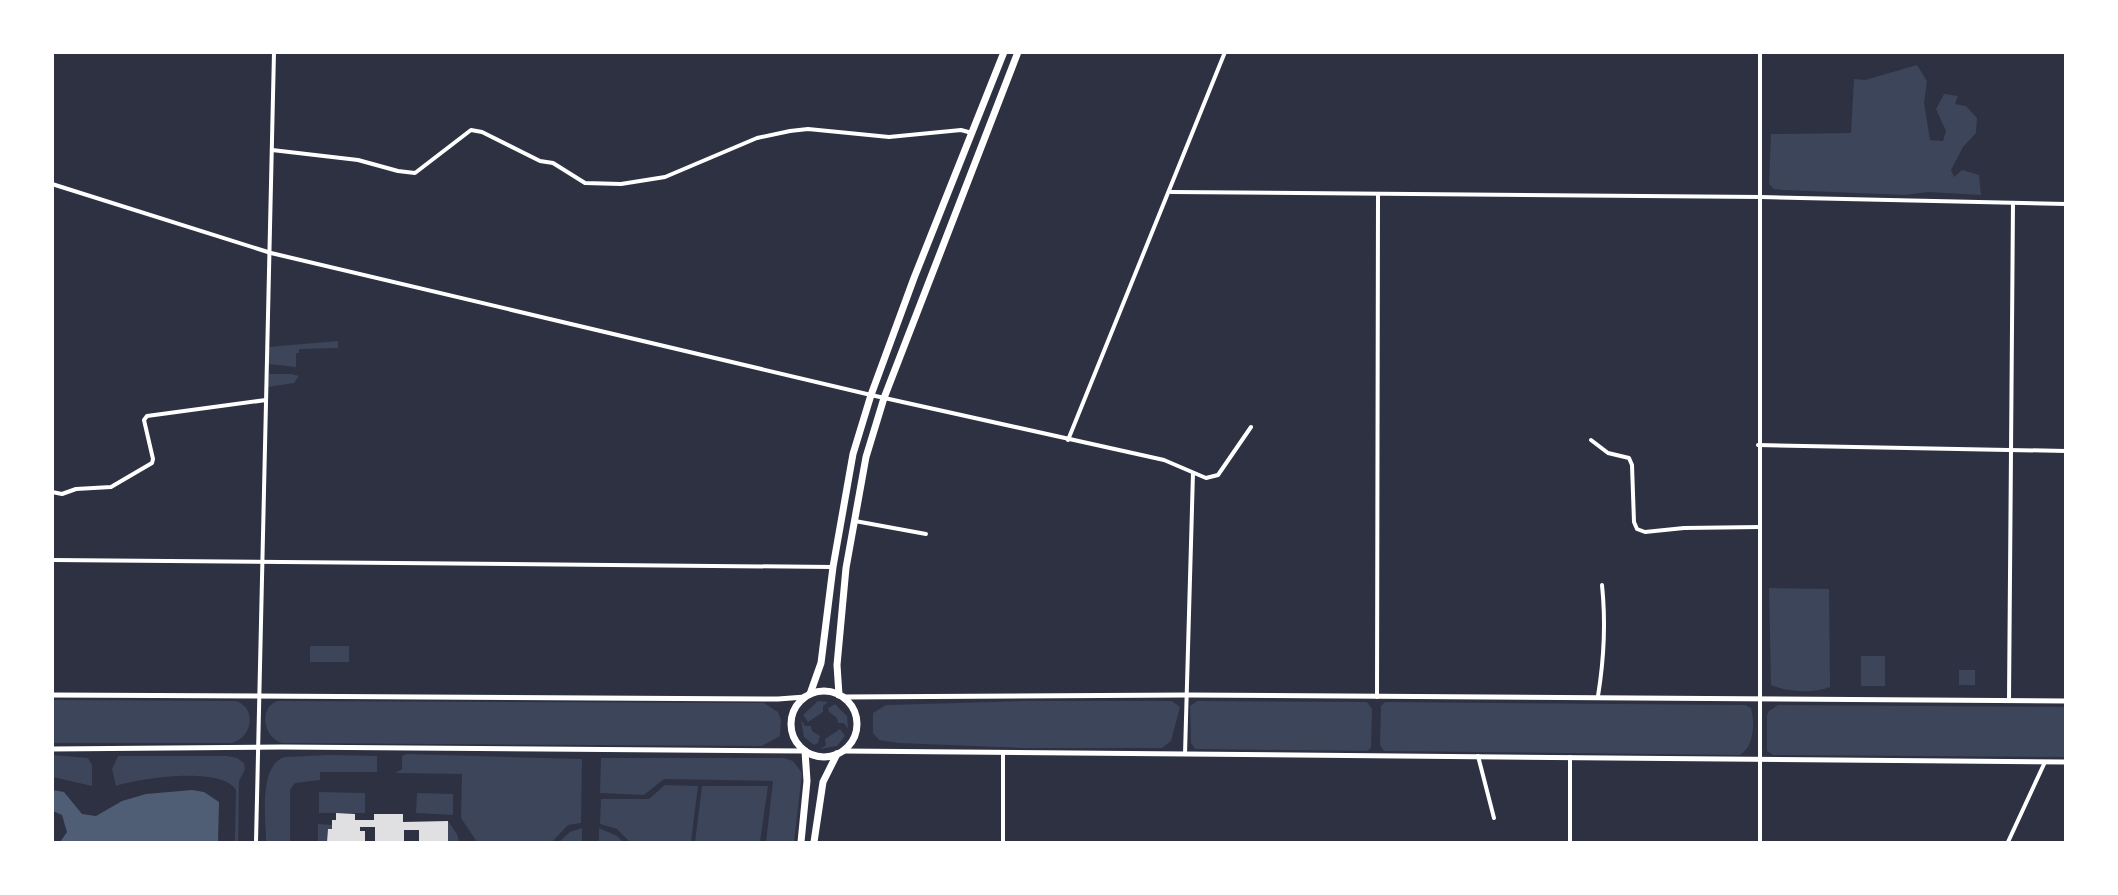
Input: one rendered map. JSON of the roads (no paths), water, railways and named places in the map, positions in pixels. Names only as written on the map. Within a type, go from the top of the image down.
[{"type":"highway","points":[[840,752],[820,757],[805,751],[793,737],[791,724],[793,712],[807,696],[821,663],[833,567],[853,454],[871,395],[1004,52]]},
{"type":"highway","points":[[841,696],[838,654],[846,568],[866,457],[884,398],[1018,52]]},
{"type":"highway","points":[[936,223],[950,228]]},
{"type":"highway","points":[[807,696],[822,691],[841,696],[855,712],[857,724],[852,742],[840,752],[823,782],[814,843]]},
{"type":"highway","points":[[801,843],[807,781],[805,751]]},
{"type":"street","points":[[256,843],[274,52]]},
{"type":"street","points":[[1068,440],[1171,192],[1225,52]]},
{"type":"street","points":[[1760,52],[1758,445],[1760,843]]},
{"type":"street","points":[[272,150],[358,160],[398,171],[415,173],[471,130],[482,132],[540,161],[548,161],[585,183],[621,184],[665,177],[757,138],[799,130],[889,137],[961,130],[972,133]]},
{"type":"street","points":[[52,184],[271,253],[871,395],[1164,460],[1206,478],[1218,475],[1251,427]]},
{"type":"street","points":[[1171,192],[1761,197],[2066,204]]},
{"type":"street","points":[[1377,697],[1378,195]]},
{"type":"street","points":[[2009,700],[2013,449],[2013,203]]},
{"type":"street","points":[[52,492],[62,494],[76,489],[111,487],[152,464],[153,459],[144,420],[147,416],[266,400]]},
{"type":"street","points":[[1591,440],[1608,453],[1629,458],[1632,465],[1634,522],[1637,529],[1645,532],[1684,528],[1760,527]]},
{"type":"street","points":[[1758,445],[2066,451]]},
{"type":"street","points":[[1185,754],[1193,472]]},
{"type":"street","points":[[854,521],[926,534]]},
{"type":"street","points":[[52,560],[833,567]]},
{"type":"street","points":[[1598,696],[1604,658],[1605,616],[1602,585]]},
{"type":"street","points":[[52,694],[778,699],[807,696]]},
{"type":"street","points":[[841,696],[1598,696],[2066,701]]},
{"type":"street","points":[[52,749],[258,747],[805,751]]},
{"type":"street","points":[[840,752],[1570,756],[2066,762]]},
{"type":"street","points":[[1003,753],[1003,843]]},
{"type":"street","points":[[1478,756],[1494,818]]},
{"type":"street","points":[[1570,756],[1570,843]]},
{"type":"street","points":[[2008,843],[2045,762]]}]
